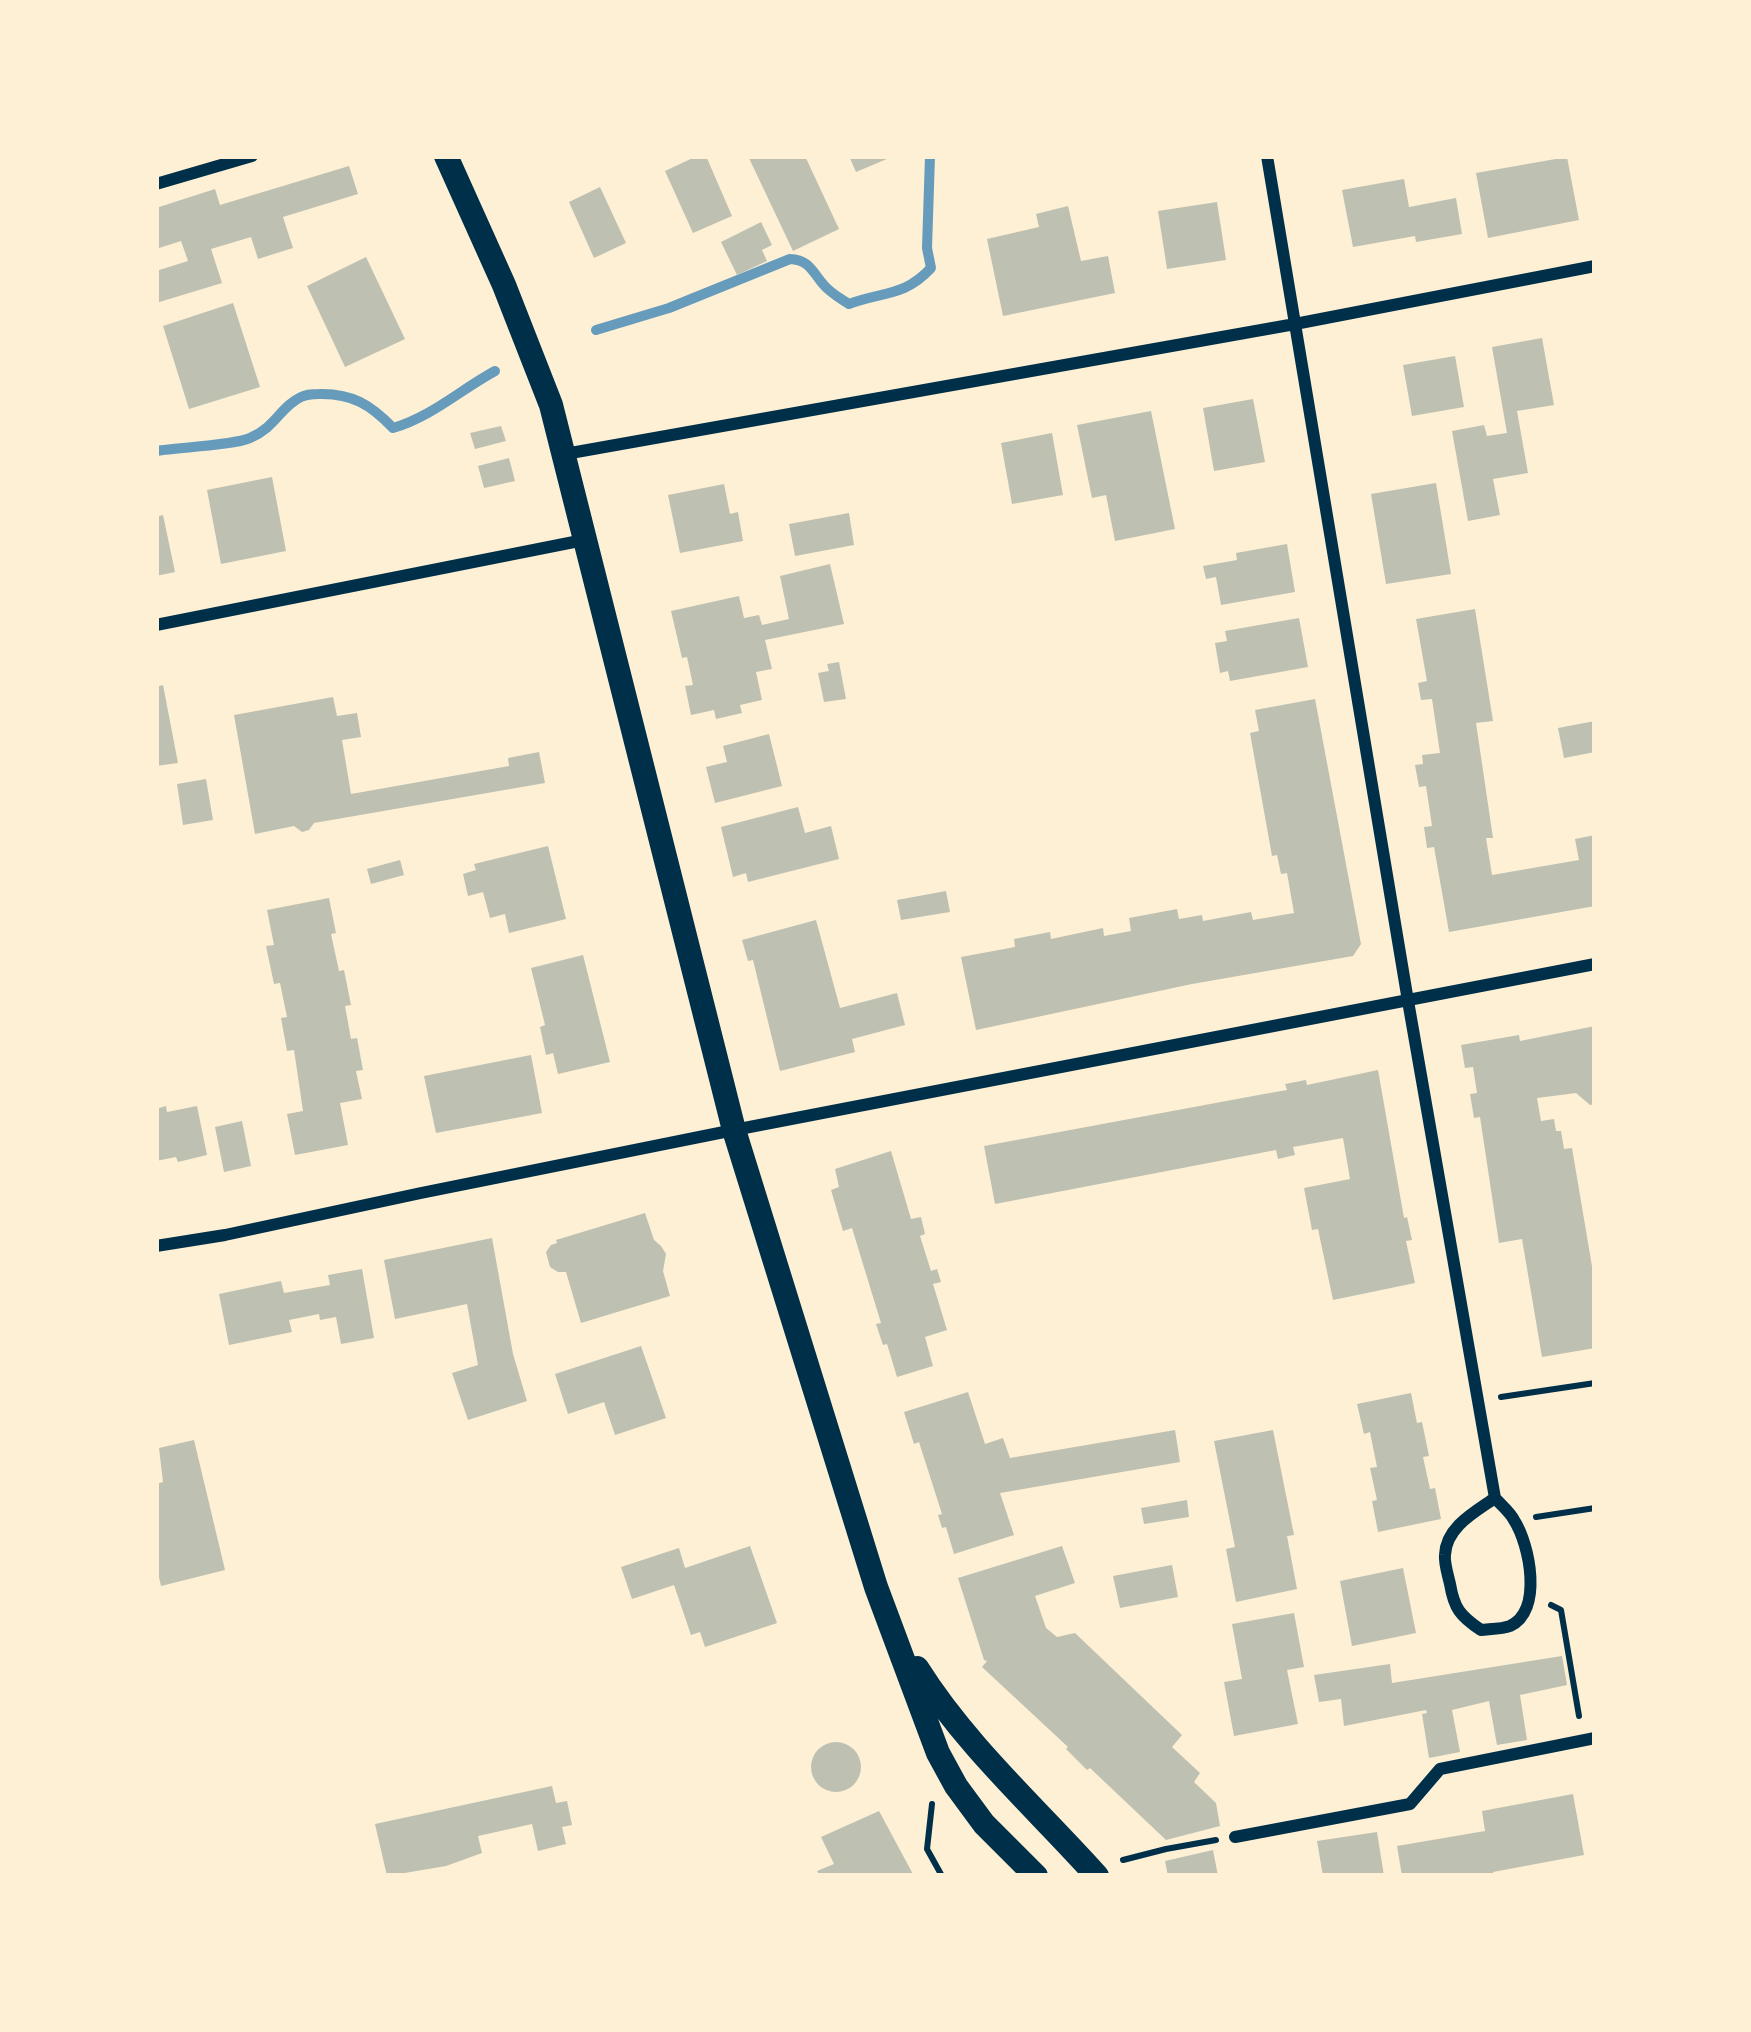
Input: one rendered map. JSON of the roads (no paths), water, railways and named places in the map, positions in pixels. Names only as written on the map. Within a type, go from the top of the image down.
[{"type":"main road","points":[[446,156],[505,285],[551,405],[734,1130],[887,1620],[938,1753],[956,1786],[984,1824],[1036,1876]]},
{"type":"main road","points":[[887,1620],[935,1697],[971,1741],[1097,1876]]},
{"type":"street","points":[[156,184],[252,156]]},
{"type":"street","points":[[1268,156],[1495,1498],[1514,1520],[1525,1544],[1532,1594],[1523,1614],[1511,1625],[1481,1630],[1453,1604],[1444,1554],[1452,1533],[1495,1498]]},
{"type":"street","points":[[565,454],[1595,266]]},
{"type":"street","points":[[156,626],[586,540]]},
{"type":"street","points":[[156,1246],[1595,964]]},
{"type":"street","points":[[1235,1837],[1410,1804],[1440,1769],[1588,1740]]},
{"type":"waterway","points":[[596,330],[669,308],[790,259],[806,264],[849,304],[912,284],[931,268],[927,248],[930,156]]},
{"type":"waterway","points":[[156,451],[250,438],[294,401],[312,394],[360,402],[393,428],[433,410],[495,371]]}]
